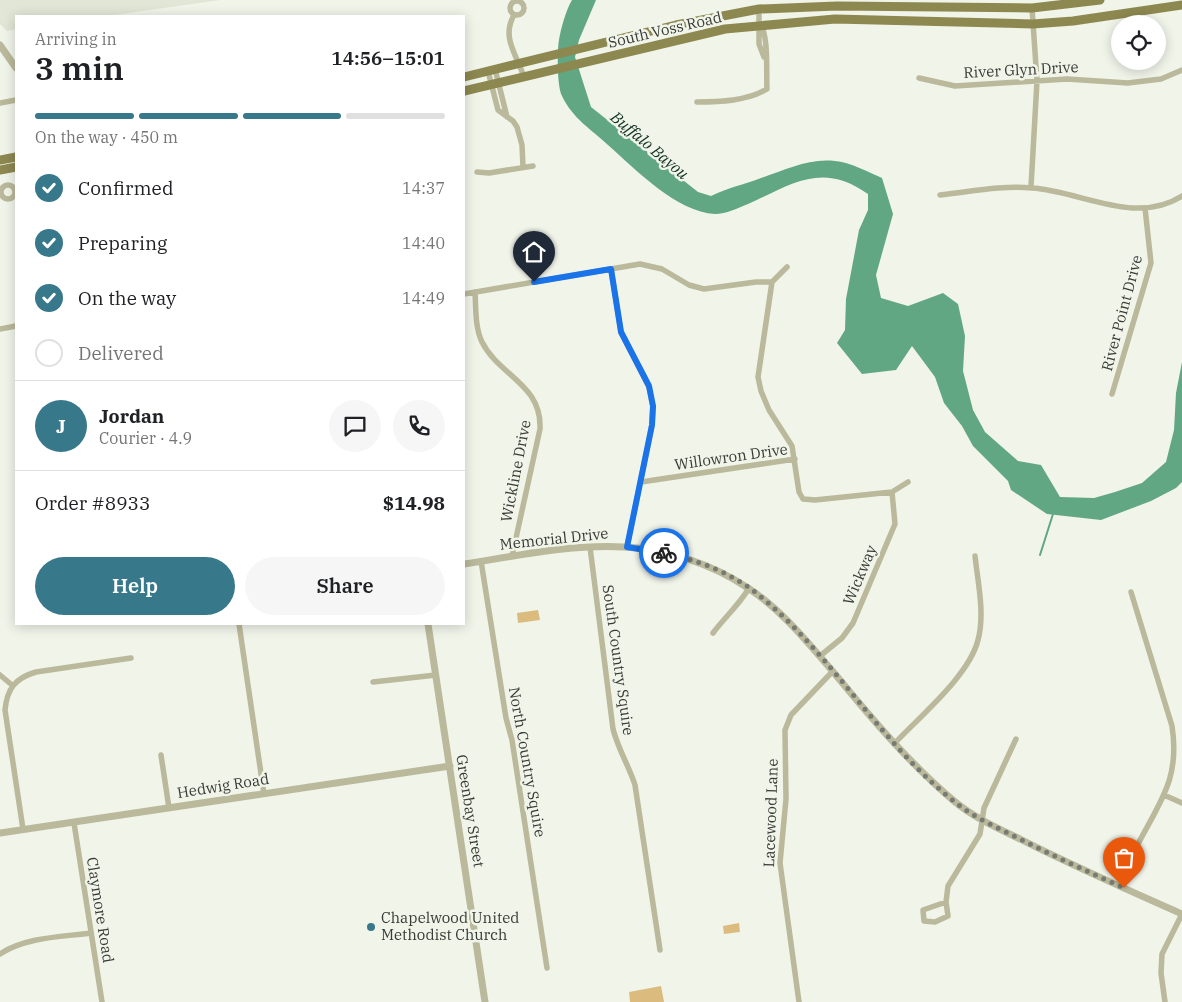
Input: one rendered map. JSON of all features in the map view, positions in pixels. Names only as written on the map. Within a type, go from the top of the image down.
[{"type":"main road","name":"South Voss Road","points":[[465,77],[660,28],[718,15],[759,9],[837,6],[1032,8],[1100,0]]},
{"type":"main road","name":"South Voss Road","points":[[465,90],[599,60],[725,29],[760,24],[835,19],[1032,24],[1073,21],[1182,5]]},
{"type":"main road","points":[[926,6],[926,22]]},
{"type":"main road","points":[[660,28],[662,34],[672,42]]},
{"type":"main road","points":[[0,160],[15,157]]},
{"type":"main road","points":[[0,170],[15,167]]},
{"type":"street","points":[[1031,187],[1037,81],[1032,8]]},
{"type":"street","points":[[697,102],[716,102],[758,95],[767,89],[765,58],[767,47],[765,32],[760,24],[759,9]]},
{"type":"street","points":[[514,15],[509,24],[508,37],[511,47],[520,62],[524,77]]},
{"type":"street","points":[[0,45],[15,67]]},
{"type":"street","points":[[491,70],[507,117],[517,127],[522,146],[523,167]]},
{"type":"street","name":"River Glyn Drive","points":[[919,78],[955,86],[1067,78],[1113,83],[1161,79],[1182,70]]},
{"type":"street","points":[[0,103],[15,100]]},
{"type":"street","points":[[477,172],[489,173],[532,166]]},
{"type":"street","points":[[940,195],[1031,187],[1067,193],[1113,206],[1145,208],[1167,203],[1182,196]]},
{"type":"street","name":"River Point Drive","points":[[1112,394],[1151,263],[1145,208]]},
{"type":"street","points":[[465,294],[640,264],[662,269],[689,285],[704,288],[772,282]]},
{"type":"street","points":[[787,267],[772,282],[758,377],[761,391],[769,410],[792,446],[795,459]]},
{"type":"street","points":[[611,269],[621,332],[649,386],[653,406],[652,425],[627,547]]},
{"type":"street","name":"Wickline Drive","points":[[475,292],[482,343],[531,394],[539,410],[540,429],[512,556]]},
{"type":"street","points":[[0,328],[15,326]]},
{"type":"street","name":"Willowron Drive","points":[[641,482],[795,459],[803,500],[892,492],[908,482]]},
{"type":"street","name":"Wickway","points":[[820,656],[842,638],[853,623],[895,524],[892,492]]},
{"type":"street","name":"Memorial Drive","points":[[465,564],[590,547],[627,547],[646,549],[688,559],[712,568],[749,588],[778,611],[820,656],[894,744],[956,803],[982,820],[1050,854],[1182,914]]},
{"type":"street","name":"South Country Squire","points":[[590,547],[613,729],[618,748],[629,768],[635,785],[660,950]]},
{"type":"street","points":[[894,744],[963,671],[973,656],[980,623],[976,556]]},
{"type":"street","name":"North Country Squire","points":[[481,561],[506,718],[512,740],[547,968]]},
{"type":"street","points":[[713,633],[723,619],[737,607],[749,588]]},
{"type":"street","points":[[1130,592],[1172,726],[1175,746],[1173,770],[1164,795],[1138,844]]},
{"type":"street","points":[[239,625],[264,794]]},
{"type":"street","name":"Greenbay Street","points":[[428,625],[485,1002]]},
{"type":"street","points":[[23,829],[5,710],[6,698],[12,684],[22,676],[36,672],[131,658]]},
{"type":"street","name":"Lacewood Lane","points":[[799,1002],[780,863],[786,799],[785,730],[791,714],[832,672]]},
{"type":"street","points":[[0,675],[12,684]]},
{"type":"street","points":[[373,682],[436,675]]},
{"type":"street","points":[[946,902],[923,910],[924,921],[935,922],[948,916],[946,902],[948,886],[980,834],[984,808],[1016,738]]},
{"type":"street","points":[[161,755],[169,808]]},
{"type":"street","name":"Hedwig Road","points":[[0,833],[450,766]]},
{"type":"street","points":[[1164,795],[1182,803]]},
{"type":"street","name":"Claymore Road","points":[[74,823],[102,1002]]},
{"type":"street","points":[[1165,1002],[1161,973],[1162,954],[1182,914]]},
{"type":"street","points":[[0,954],[10,947],[23,943],[91,933]]},
{"type":"shaded area","points":[[0,0],[220,0],[114,15],[15,15],[15,29],[7,31],[0,24]]},
{"type":"shaded area","points":[[572,0],[596,0],[579,40],[575,57],[591,107],[698,192],[711,196],[788,168],[816,161],[847,163],[882,178],[893,214],[876,275],[881,298],[908,306],[943,293],[958,304],[965,336],[963,371],[973,410],[985,432],[1018,461],[1041,465],[1060,497],[1094,498],[1115,492],[1142,483],[1166,462],[1174,430],[1176,393],[1182,362],[1182,482],[1176,488],[1151,501],[1101,520],[1047,514],[1011,490],[1008,481],[973,446],[962,426],[944,403],[935,377],[912,346],[896,370],[862,374],[837,343],[845,330],[846,299],[859,230],[868,210],[868,194],[851,184],[821,177],[793,183],[740,207],[719,214],[686,206],[672,198],[644,177],[583,123],[566,104],[560,92],[558,45],[564,19]]},
{"type":"shaded area","points":[[538,610],[540,620],[518,623],[517,613]]},
{"type":"shaded area","points":[[739,923],[740,932],[724,934],[723,926]]},
{"type":"shaded area","points":[[661,986],[664,1002],[630,1002],[629,992]]},
{"type":"waterway","points":[[1040,555],[1053,514]]},
{"type":"way so far","points":[[664,553],[712,568],[749,588],[778,611],[820,656],[894,744],[922,773],[956,803],[999,829],[1124,888]]},
{"type":"place","name":"Chapelwood United Methodist Church","points":[[371,927]]},
{"type":"route","points":[[534,282],[611,269],[621,332],[649,386],[653,406],[652,425],[627,547],[664,553]]},
{"type":"water label","name":"Buffalo Bayou","points":[[650,145]]}]
